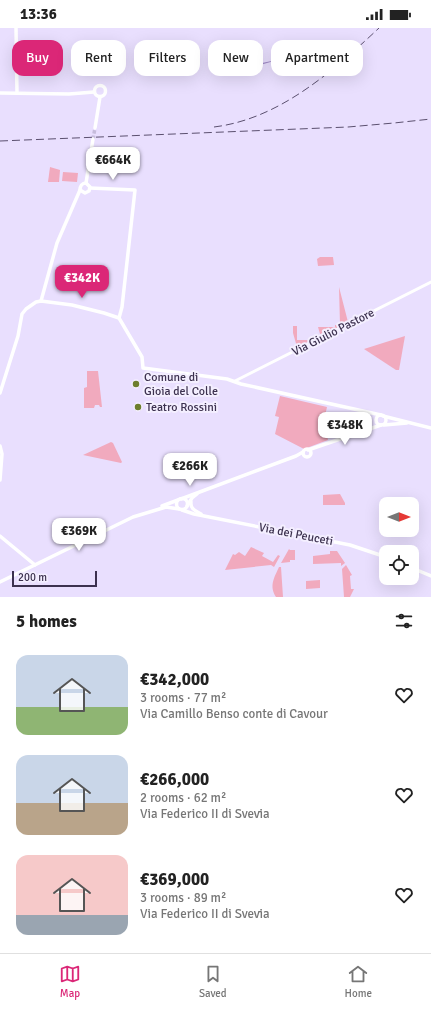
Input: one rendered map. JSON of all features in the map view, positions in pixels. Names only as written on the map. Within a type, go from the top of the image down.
[{"type":"main road","points":[[16,28],[17,92]]},
{"type":"main road","points":[[94,92],[95,88],[98,86],[104,87],[105,93],[100,97],[95,128]]},
{"type":"main road","points":[[0,93],[17,92],[69,94],[94,92]]},
{"type":"main road","points":[[94,92],[100,97]]},
{"type":"main road","points":[[86,183],[93,139]]},
{"type":"main road","points":[[86,183],[90,188]]},
{"type":"main road","points":[[41,301],[57,242],[81,185],[86,183]]},
{"type":"main road","points":[[80,190],[83,193],[86,193],[90,188]]},
{"type":"main road","points":[[90,188],[135,190],[122,307],[119,318]]},
{"type":"main road","points":[[0,393],[18,336],[22,314],[36,302],[41,301],[72,305],[119,318],[142,357],[143,368],[235,381],[241,384],[431,428]]},
{"type":"main road","points":[[372,414],[378,424],[382,425]]},
{"type":"main road","points":[[368,429],[376,421],[377,417],[382,416]]},
{"type":"main road","points":[[382,416],[386,420],[382,425]]},
{"type":"main road","points":[[0,582],[133,517],[296,456],[305,450],[310,451],[382,425],[396,423],[413,424]]},
{"type":"main road","points":[[0,446],[2,454],[0,480]]},
{"type":"main road","points":[[296,456],[310,456],[310,451]]},
{"type":"main road","points":[[303,452],[304,456],[306,457]]},
{"type":"main road","points":[[180,499],[176,505],[180,510],[189,504],[194,497],[205,490]]},
{"type":"main road","points":[[180,499],[184,499],[194,510],[204,516]]},
{"type":"main road","name":"Via dei Peuceti","points":[[168,505],[180,510],[204,516],[345,544],[379,555]]},
{"type":"main road","points":[[0,536],[35,565]]},
{"type":"main road","points":[[419,571],[431,576]]},
{"type":"street","name":"Via Giulio Pastore","points":[[235,381],[431,282]]},
{"type":"shaded area","points":[[50,167],[60,170],[59,182],[48,182]]},
{"type":"shaded area","points":[[63,172],[78,173],[77,182],[62,181]]},
{"type":"shaded area","points":[[320,257],[333,257],[334,265],[318,266],[317,259]]},
{"type":"shaded area","points":[[339,287],[348,322],[323,335],[320,334],[318,327],[335,327],[335,325],[340,325]]},
{"type":"shaded area","points":[[293,326],[297,326],[297,340],[312,340],[297,347],[293,333]]},
{"type":"shaded area","points":[[405,336],[399,370],[396,370],[364,349]]},
{"type":"shaded area","points":[[87,371],[98,371],[102,407],[95,405],[94,408],[84,408],[84,388],[87,387]]},
{"type":"shaded area","points":[[280,396],[327,407],[325,424],[328,440],[304,449],[275,434],[279,417],[275,416]]},
{"type":"shaded area","points":[[111,442],[113,443],[122,462],[121,463],[83,455]]},
{"type":"shaded area","points":[[340,494],[345,505],[323,505],[323,495]]},
{"type":"shaded area","points":[[251,547],[264,553],[262,556],[273,562],[278,555],[280,556],[274,567],[271,565],[225,570],[233,554],[235,555],[239,552],[245,556]]},
{"type":"shaded area","points":[[289,549],[295,550],[295,560],[281,563]]},
{"type":"shaded area","points":[[330,551],[337,551],[345,563],[341,566],[341,563],[313,564],[313,556],[330,554]]},
{"type":"shaded area","points":[[346,565],[352,575],[350,576],[351,589],[354,589],[350,597],[344,597],[342,569]]},
{"type":"shaded area","points":[[279,567],[281,567],[283,597],[276,597],[273,589],[273,582]]},
{"type":"shaded area","points":[[320,580],[320,588],[306,589],[306,581]]},
{"type":"tunnel","points":[[93,139],[95,128]]},
{"type":"railway","points":[[214,127],[238,122],[261,114],[282,104],[323,77],[379,28]]},
{"type":"railway","points":[[0,141],[348,127],[431,119]]},
{"type":"place","name":"Comune di Gioia del Colle","points":[[136,384]]},
{"type":"place","name":"Teatro Rossini","points":[[138,407]]}]
